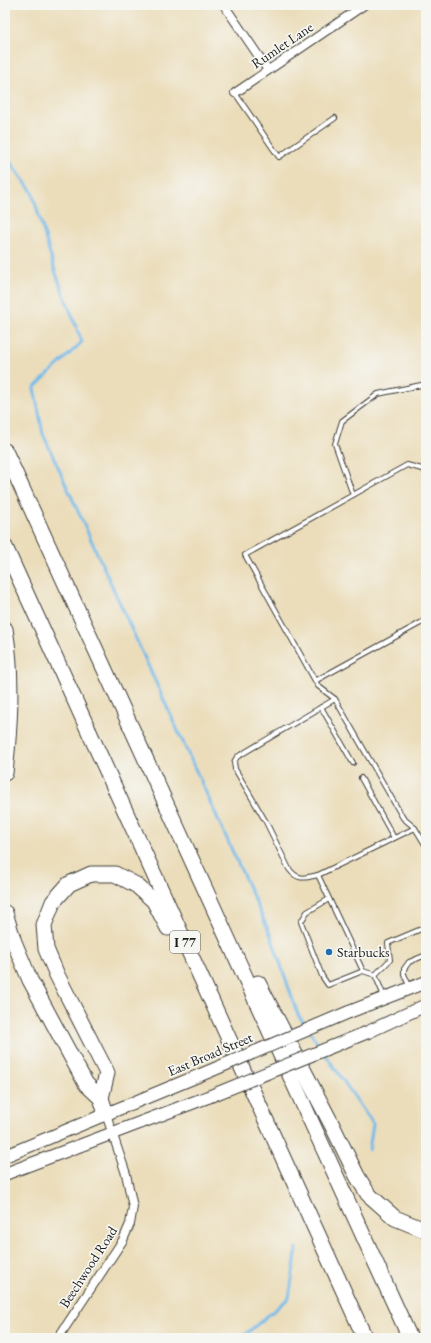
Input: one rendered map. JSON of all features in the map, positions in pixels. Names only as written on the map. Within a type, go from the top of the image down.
[{"type":"highway","points":[[5,451],[410,1338]]},
{"type":"highway","name":"I 77","points":[[5,547],[365,1338]]},
{"type":"highway","points":[[5,629],[9,652],[9,702],[5,773]]},
{"type":"highway","points":[[179,834],[368,1194],[395,1218],[422,1229],[426,1229]]},
{"type":"highway","points":[[101,1098],[107,1073],[57,975],[46,949],[44,925],[52,902],[69,884],[91,874],[115,874],[136,886],[154,901],[268,1125]]},
{"type":"highway","points":[[5,913],[14,942],[30,980],[86,1084],[101,1098],[106,1114]]},
{"type":"main road","name":"East Broad Street","points":[[6,1153],[106,1114],[349,1012],[426,982]]},
{"type":"main road","points":[[5,1174],[208,1097],[368,1032],[426,1005]]},
{"type":"street","points":[[224,5],[268,70]]},
{"type":"street","name":"Rumlet Lane","points":[[235,93],[364,5]]},
{"type":"street","name":"Beechwood Road","points":[[58,1338],[122,1240],[130,1224],[133,1207],[129,1187],[106,1114]]},
{"type":"lane","points":[[235,93],[279,157],[335,118]]},
{"type":"lane","points":[[353,495],[335,444],[342,421],[378,394],[426,384]]},
{"type":"lane","points":[[426,472],[422,469],[408,465],[244,554],[318,686],[335,699],[403,818],[415,828],[426,846]]},
{"type":"lane","points":[[315,681],[426,620]]},
{"type":"lane","points":[[335,699],[237,757],[234,762],[235,768],[266,822],[289,869],[298,878],[318,875],[415,828]]},
{"type":"lane","points":[[321,707],[353,763]]},
{"type":"lane","points":[[361,778],[394,838]]},
{"type":"lane","points":[[318,875],[363,970],[375,975],[385,998]]},
{"type":"lane","points":[[329,898],[307,912],[301,922],[322,976],[328,985],[363,970]]},
{"type":"lane","points":[[375,975],[390,960],[388,943],[426,927]]},
{"type":"lane","points":[[410,988],[404,974],[404,969],[410,962],[426,955]]},
{"type":"waterway","points":[[5,20],[8,5]]},
{"type":"waterway","points":[[5,155],[32,192],[55,271],[82,342],[34,388],[43,434],[271,936],[298,1015],[307,1027]]},
{"type":"waterway","points":[[310,1032],[320,1047]]},
{"type":"waterway","points":[[325,1054],[373,1124],[369,1150]]},
{"type":"waterway","points":[[241,1338],[289,1298],[297,1248]]},
{"type":"place","name":"Starbucks","points":[[329,952]]}]
